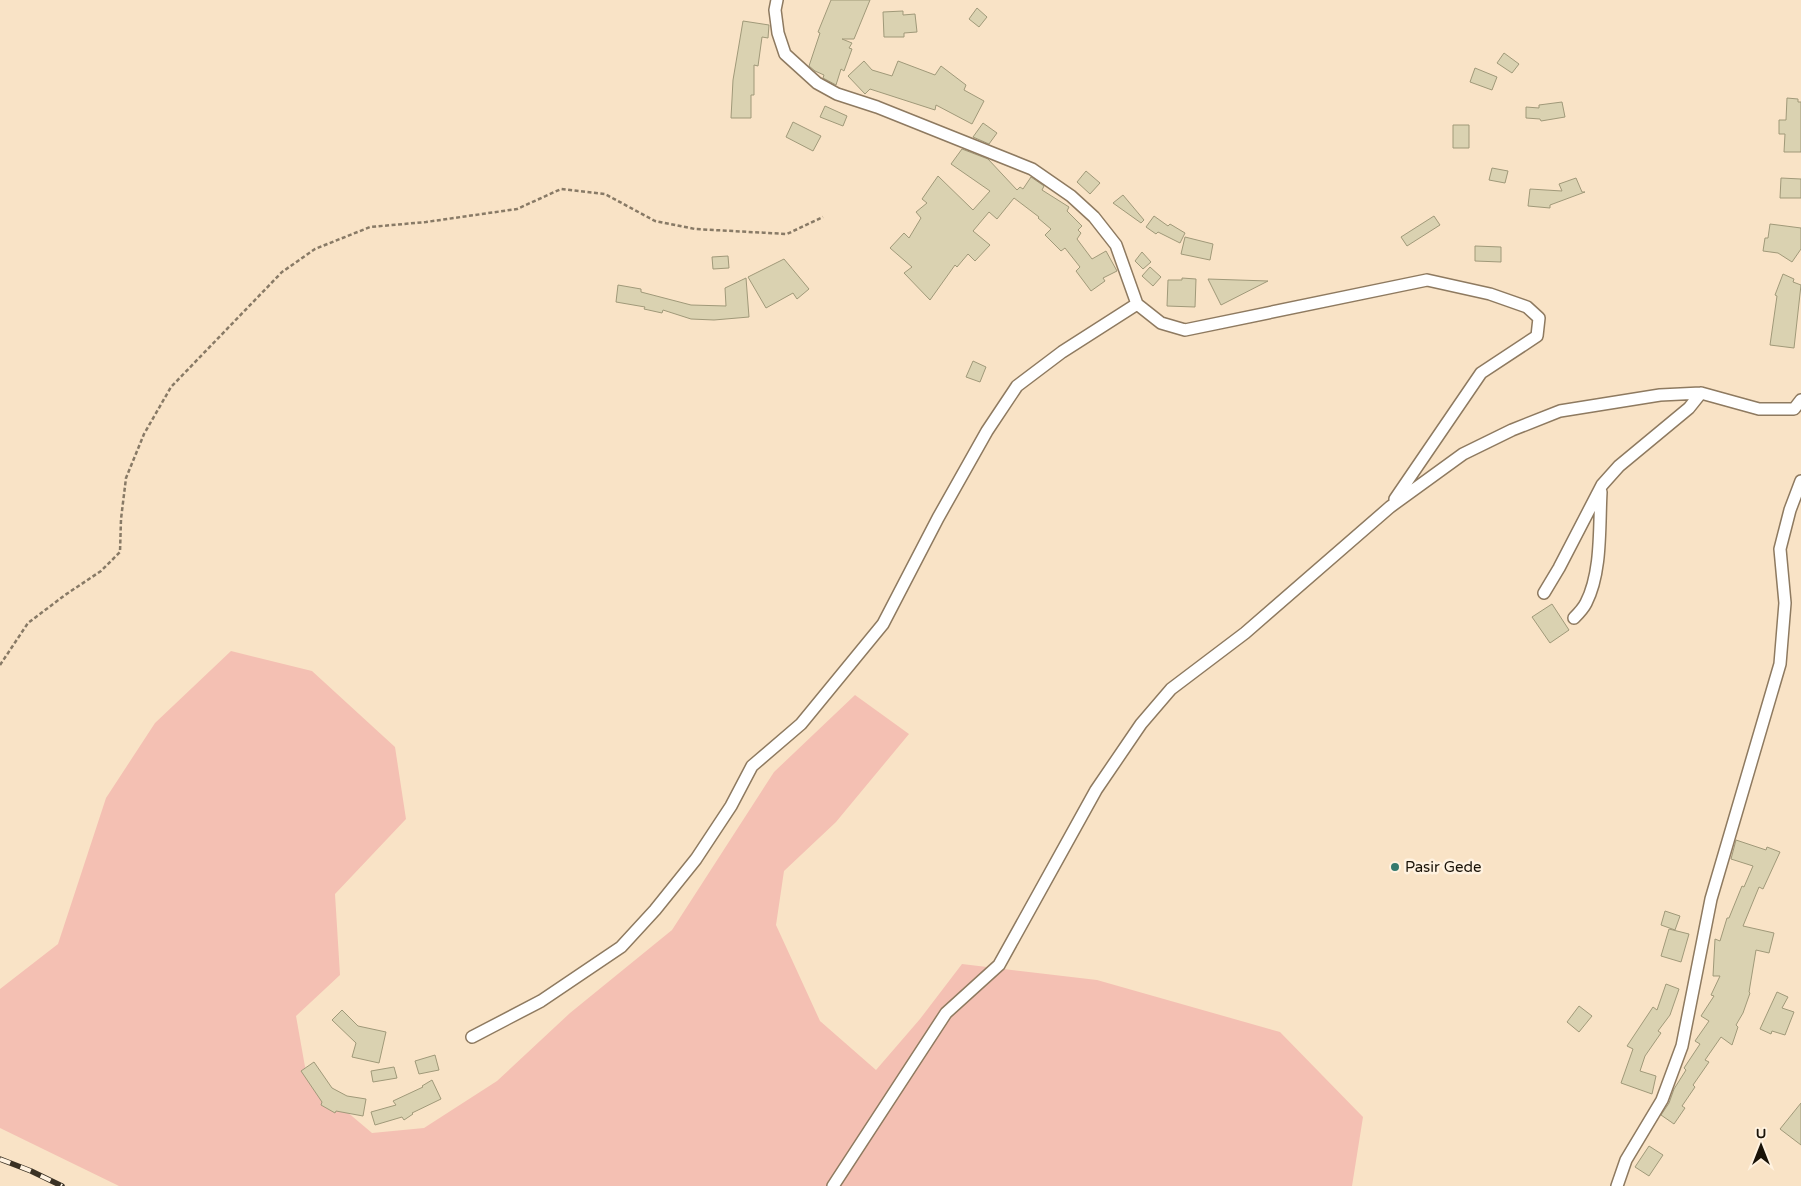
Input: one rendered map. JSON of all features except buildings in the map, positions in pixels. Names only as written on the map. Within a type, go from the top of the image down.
[{"type":"street","points":[[777,0],[778,33],[785,54],[817,83],[837,94],[1032,169],[1071,196],[1094,217],[1116,245],[1137,304],[1161,323],[1185,330],[1427,280],[1490,294],[1527,306],[1540,318],[1537,336],[1481,373],[1390,507]]},
{"type":"street","points":[[472,1037],[542,1001],[621,947],[655,910],[696,859],[731,806],[752,766],[800,724],[883,624],[987,431],[1017,386],[1062,352],[1137,304]]},
{"type":"street","points":[[1544,593],[1602,485],[1619,466],[1689,408],[1701,393]]},
{"type":"street","points":[[833,1186],[946,1013],[999,965],[1096,790],[1141,724],[1172,689],[1245,633],[1390,507],[1463,454],[1512,430],[1560,411],[1660,395],[1701,393],[1759,409],[1794,409],[1801,400]]},
{"type":"street","points":[[1617,1186],[1626,1160],[1662,1100],[1682,1046],[1711,899],[1780,664],[1785,603],[1780,549],[1790,510],[1801,481]]},
{"type":"street","points":[[1574,618],[1585,605],[1594,584],[1600,529],[1602,485]]},
{"type":"path","points":[[0,665],[28,623],[65,595],[102,571],[120,552],[121,519],[126,478],[144,434],[171,387],[282,272],[315,249],[370,227],[426,222],[517,209],[562,189],[605,194],[655,221],[695,229],[787,234],[823,218]]},
{"type":"shaded area","points":[[231,651],[312,671],[395,747],[406,819],[335,894],[340,975],[296,1016],[307,1078],[372,1133],[424,1128],[497,1081],[570,1013],[672,930],[774,772],[855,695],[909,734],[836,822],[784,871],[776,925],[820,1021],[876,1070],[920,1019],[962,964],[1097,980],[1280,1032],[1363,1117],[1352,1186],[119,1186],[0,1128],[0,989],[58,944],[106,798],[155,723]]},
{"type":"railway","points":[[0,1159],[62,1186]]},
{"type":"place","name":"Pasir Gede","points":[[1395,867]]}]
